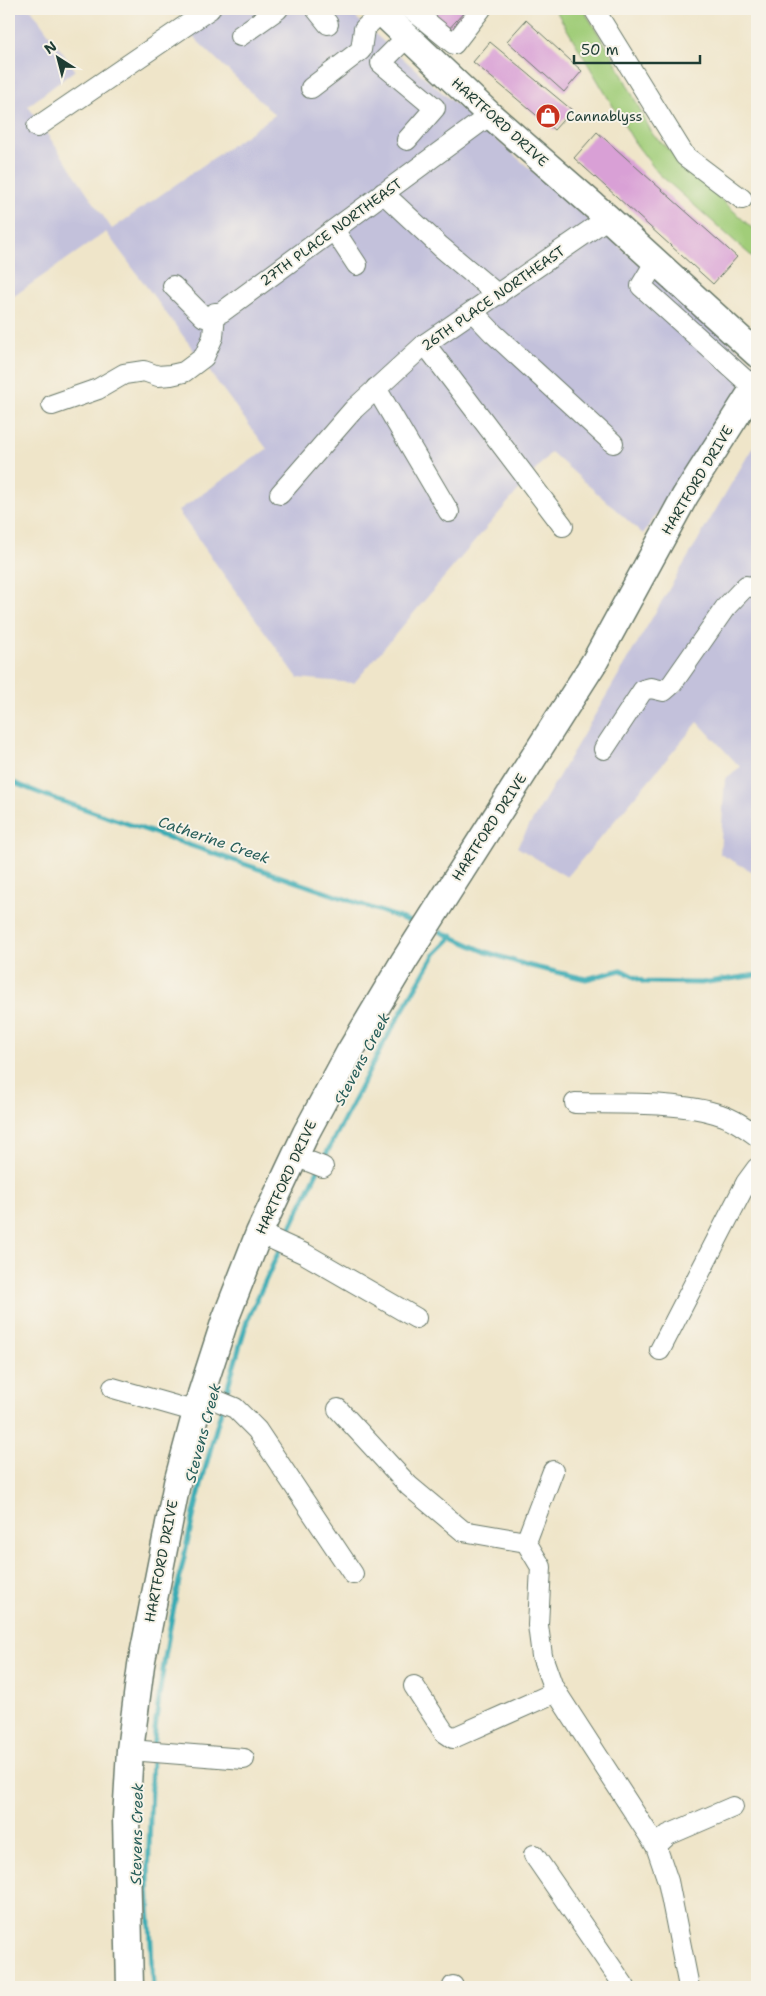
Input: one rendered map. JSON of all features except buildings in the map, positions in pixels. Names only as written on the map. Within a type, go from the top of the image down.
[{"type":"main road","name":"HARTFORD DRIVE","points":[[380,10],[490,115],[608,218],[757,354]]},
{"type":"main road","name":"HARTFORD DRIVE","points":[[130,1987],[126,1819],[145,1750],[141,1665],[176,1483],[209,1402],[226,1320],[266,1235],[309,1161],[359,1036],[409,953],[595,662],[686,496],[756,386]]},
{"type":"street","points":[[37,127],[210,9]]},
{"type":"street","points":[[240,36],[278,9]]},
{"type":"street","points":[[411,9],[454,44],[481,9]]},
{"type":"street","points":[[594,9],[685,156],[742,199]]},
{"type":"street","points":[[311,88],[361,50],[364,30],[380,10]]},
{"type":"street","points":[[406,140],[435,108],[381,63],[407,37]]},
{"type":"street","name":"27TH PLACE NORTHEAST","points":[[215,314],[222,312],[490,115]]},
{"type":"street","points":[[384,193],[441,247],[498,295]]},
{"type":"street","name":"26TH PLACE NORTHEAST","points":[[280,494],[354,409],[425,344],[608,218]]},
{"type":"street","points":[[334,230],[357,265]]},
{"type":"street","points":[[656,261],[641,286],[756,386]]},
{"type":"street","points":[[52,405],[98,389],[124,374],[144,371],[158,376],[184,372],[204,357],[213,338],[215,314],[204,317],[173,286]]},
{"type":"street","points":[[473,312],[493,333],[613,443]]},
{"type":"street","points":[[425,344],[563,526]]},
{"type":"street","points":[[376,388],[449,512]]},
{"type":"street","points":[[604,749],[634,700],[643,690],[651,688],[664,691],[672,684],[725,608],[746,586],[752,587],[757,584]]},
{"type":"street","points":[[575,1103],[692,1108],[721,1115],[743,1126],[757,1136]]},
{"type":"street","points":[[660,1350],[746,1183],[757,1168]]},
{"type":"street","points":[[266,1235],[293,1248],[416,1318]]},
{"type":"street","points":[[114,1388],[209,1402],[235,1408],[257,1430],[354,1574]]},
{"type":"street","points":[[338,1409],[409,1486],[463,1531],[526,1542],[541,1567],[538,1625],[542,1656],[556,1692],[656,1846],[668,1881],[689,1987]]},
{"type":"street","points":[[526,1542],[553,1471]]},
{"type":"street","points":[[414,1686],[444,1732],[453,1738],[556,1692]]},
{"type":"street","points":[[145,1750],[244,1759]]},
{"type":"street","points":[[656,1846],[668,1835],[733,1807]]},
{"type":"street","points":[[534,1854],[625,1987]]},
{"type":"shaded area","points":[[9,9],[31,9],[75,70],[28,106],[112,229],[275,115],[188,32],[224,9],[346,9],[757,366],[643,534],[551,452],[354,683],[298,678],[178,511],[267,449],[106,232],[11,298],[9,295]]},
{"type":"shaded area","points":[[757,440],[757,874],[720,854],[725,779],[740,767],[698,722],[567,877],[517,847]]},
{"type":"green space","points":[[555,9],[583,9],[613,57],[653,135],[757,233],[757,261],[658,173],[635,143]]},
{"type":"waterway","name":"Catherine Creek","points":[[9,781],[50,797],[412,922]]},
{"type":"waterway","name":"Catherine Creek","points":[[441,932],[486,952],[526,965],[586,979],[621,970],[644,982],[701,983],[757,975]]},
{"type":"waterway","name":"Stevens Creek","points":[[322,1162],[383,1044],[435,954],[453,936]]},
{"type":"waterway","name":"Stevens Creek","points":[[284,1241],[318,1170]]},
{"type":"waterway","name":"Stevens Creek","points":[[224,1400],[247,1321],[280,1249]]},
{"type":"waterway","name":"Stevens Creek","points":[[153,1747],[164,1661],[180,1576],[199,1491],[222,1408]]},
{"type":"waterway","name":"Stevens Creek","points":[[152,1755],[148,1881],[153,1987]]},
{"type":"place","name":"Cannablyss","points":[[548,116]]}]
